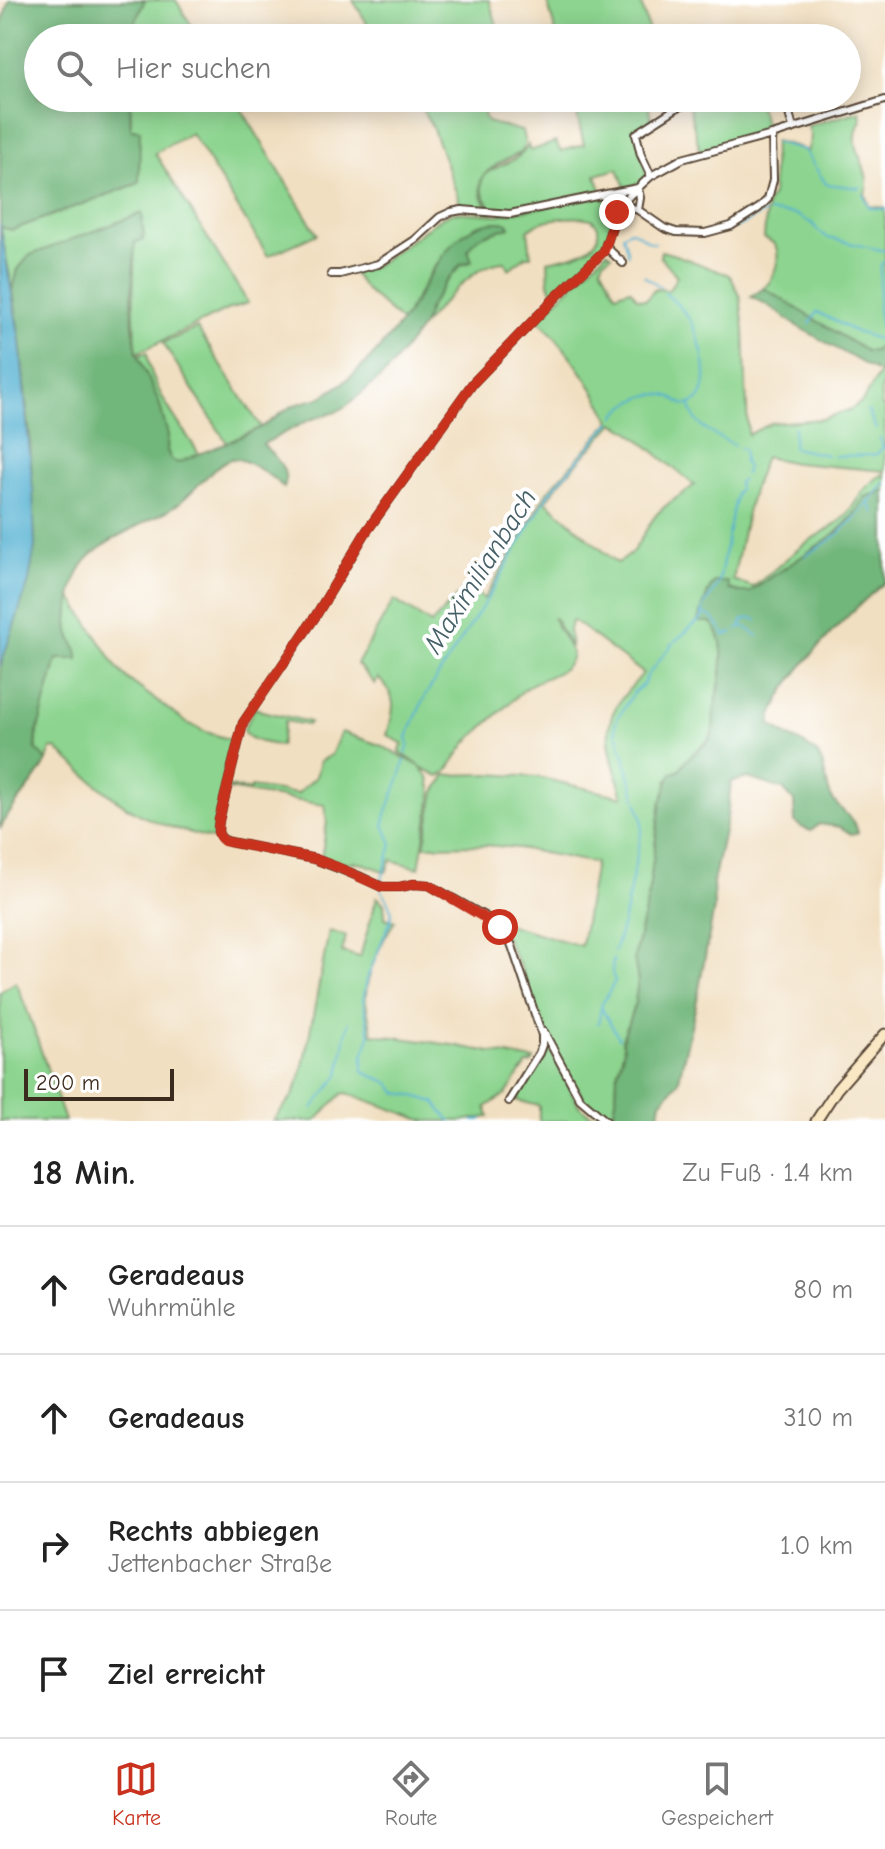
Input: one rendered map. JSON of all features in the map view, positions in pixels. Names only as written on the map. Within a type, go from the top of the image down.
[{"type":"main road","points":[[816,1121],[837,1089],[885,1034]]},
{"type":"street","points":[[861,107],[885,100]]},
{"type":"street","points":[[651,176],[639,150],[636,134],[670,112]]},
{"type":"street","points":[[789,112],[793,128]]},
{"type":"street","points":[[606,1121],[580,1099],[542,1029],[512,946],[497,923],[425,884],[382,887],[315,859],[230,842],[219,836],[219,820],[243,723],[315,617],[366,532],[473,383],[606,247],[613,220],[621,205],[651,176],[669,164],[846,112]]},
{"type":"street","points":[[601,195],[638,210],[664,228],[676,232],[705,233],[731,226],[768,199],[773,180],[772,135]]},
{"type":"street","points":[[638,188],[638,210]]},
{"type":"street","points":[[331,274],[378,264],[451,212],[510,214],[638,188]]},
{"type":"street","points":[[606,247],[623,263]]},
{"type":"street","points":[[509,1101],[542,1045],[542,1029]]},
{"type":"street","points":[[542,1045],[551,1045]]},
{"type":"green space","points":[[9,0],[145,0],[135,24],[24,24],[24,112],[130,112],[131,129],[140,130],[139,183],[12,230],[0,227],[0,30]]},
{"type":"green space","points":[[145,0],[176,0],[191,24],[135,24]]},
{"type":"green space","points":[[353,0],[489,0],[497,24],[368,24]]},
{"type":"green space","points":[[547,0],[640,0],[647,24],[553,24]]},
{"type":"green space","points":[[130,112],[243,112],[317,234],[268,256],[191,133],[155,153],[248,303],[137,353],[133,298],[135,242],[18,269],[13,291],[0,227],[12,230],[139,183],[139,130],[131,129]]},
{"type":"green space","points":[[424,112],[483,112],[487,122],[522,131],[525,143],[522,152],[492,168],[481,181],[480,190],[492,212],[462,208],[431,124]]},
{"type":"green space","points":[[576,112],[650,112],[652,123],[637,131],[647,176],[640,183],[625,188],[618,169],[596,175],[602,193],[509,213],[494,211],[484,195],[481,184],[484,176],[521,154],[528,145],[530,151],[556,142],[560,151],[584,145]]},
{"type":"green space","points":[[690,112],[761,112],[769,134],[700,151]]},
{"type":"green space","points":[[860,112],[856,141],[866,176],[865,194],[869,206],[885,208],[885,343],[874,351],[866,352],[764,288],[774,274],[777,261],[775,244],[764,238],[767,204],[772,195],[774,141],[807,152],[811,138],[808,126]]},
{"type":"green space","points":[[601,196],[617,208],[603,248],[556,294],[549,284],[548,261],[575,254],[593,244],[598,237],[598,226],[592,219],[558,218],[534,226],[528,230],[531,256],[526,256],[509,269],[505,262],[494,264],[471,276],[423,325],[433,300],[461,265],[469,263],[469,249],[473,241],[498,229],[479,225],[450,247],[432,270],[402,322],[367,291],[352,272],[377,265],[442,217],[454,212],[498,215]]},
{"type":"green space","points":[[142,213],[144,240],[135,242],[132,295],[137,353],[159,402],[168,435],[167,450],[171,460],[178,463],[253,431],[293,406],[319,398],[345,382],[399,325],[455,241],[470,229],[488,223],[508,223],[510,227],[487,234],[472,244],[468,250],[472,261],[460,265],[445,283],[429,308],[423,325],[386,373],[336,412],[309,420],[263,444],[283,469],[284,488],[251,464],[237,459],[225,461],[175,506],[112,540],[82,566],[73,588],[68,624],[78,659],[57,659],[37,733],[36,749],[47,760],[0,829],[0,667],[35,546],[30,439],[13,291],[18,269],[30,255]]},
{"type":"green space","points":[[607,251],[612,255],[601,266],[616,294],[630,289],[637,298],[646,300],[655,289],[669,290],[677,276],[660,257],[661,251],[727,274],[740,296],[748,435],[771,423],[823,419],[849,410],[862,402],[879,374],[885,373],[881,391],[885,409],[885,471],[795,463],[765,457],[750,502],[733,580],[753,587],[799,548],[839,522],[865,489],[885,473],[885,490],[865,497],[852,517],[836,533],[750,592],[729,589],[708,592],[698,621],[710,622],[717,629],[722,651],[713,730],[708,740],[667,781],[666,794],[661,801],[648,898],[635,951],[638,981],[635,1003],[622,1040],[624,1049],[617,1074],[612,1121],[586,1103],[543,1029],[522,971],[497,921],[581,946],[595,863],[518,848],[424,846],[435,792],[446,775],[537,777],[623,797],[611,753],[609,730],[618,704],[643,673],[574,621],[569,630],[571,648],[554,618],[572,653],[566,666],[527,687],[467,742],[447,771],[439,777],[399,752],[403,744],[387,735],[393,711],[389,691],[378,678],[375,684],[357,664],[394,600],[431,624],[467,586],[484,599],[547,492],[611,421],[578,367],[538,319]],"holes":[[[614,423],[628,430],[694,485],[658,513],[631,554],[617,563],[546,501]]]},
{"type":"green space","points":[[764,288],[866,351],[874,351],[885,343],[885,376],[751,297]]},
{"type":"green space","points":[[197,328],[261,427],[227,443],[163,343]]},
{"type":"green space","points":[[147,352],[160,393],[199,454],[178,464],[170,460],[168,435],[138,356]]},
{"type":"green space","points":[[885,490],[885,582],[836,628],[801,667],[776,706],[770,723],[815,751],[823,765],[832,798],[854,823],[858,833],[851,834],[840,827],[819,824],[811,831],[801,827],[795,822],[794,801],[783,789],[748,778],[731,782],[713,882],[714,908],[679,1079],[661,1102],[658,1121],[612,1121],[617,1074],[624,1049],[622,1040],[635,1003],[638,981],[634,959],[648,898],[661,801],[672,773],[679,771],[712,736],[722,653],[717,631],[710,622],[698,621],[708,592],[714,582],[728,582],[729,590],[750,592],[836,533],[852,517],[865,497]]},
{"type":"green space","points":[[72,598],[118,669],[129,680],[187,723],[235,741],[213,839],[135,812],[55,748],[51,749],[47,760],[38,752],[37,735],[57,659],[78,659],[68,629]]},
{"type":"green space","points":[[255,708],[310,722],[307,725],[285,721],[280,746],[265,743],[254,740],[243,730]]},
{"type":"green space","points":[[341,732],[380,745],[420,766],[429,778],[432,794],[419,868],[391,860],[386,872],[354,862],[335,863],[321,859],[327,822],[325,805],[228,789],[250,790],[251,787],[298,794],[316,777],[320,761],[331,755]]},
{"type":"green space","points":[[377,897],[384,904],[385,918],[395,921],[368,981],[366,1001],[372,1034],[534,1060],[527,1064],[506,1094],[486,1107],[489,1117],[425,1121],[347,1093],[342,1094],[316,1121],[273,1121],[293,1095],[300,1078],[329,931],[346,936],[342,952],[360,957]]},
{"type":"green space","points":[[16,982],[65,1121],[0,1121],[0,992]]},
{"type":"green space","points":[[547,1049],[550,1049],[579,1106],[600,1121],[539,1121],[539,1106],[516,1100]]},
{"type":"water","points":[[0,223],[20,341],[35,546],[29,581],[0,667]]},
{"type":"waterway","points":[[775,142],[804,150],[826,184],[860,188]]},
{"type":"waterway","points":[[863,194],[870,207],[885,209]]},
{"type":"waterway","points":[[769,212],[795,214],[813,224],[828,238],[885,251]]},
{"type":"waterway","name":"Maximilianbach","points":[[733,229],[764,213]]},
{"type":"waterway","name":"Maximilianbach","points":[[628,254],[623,235],[629,230],[655,243]]},
{"type":"waterway","name":"Maximilianbach","points":[[722,233],[727,232]]},
{"type":"waterway","points":[[883,354],[878,309],[881,264],[885,261]]},
{"type":"waterway","name":"Maximilianbach","points":[[644,276],[661,287]]},
{"type":"waterway","name":"Maximilianbach","points":[[615,417],[632,402],[646,396],[669,396],[682,404],[691,404],[699,398],[703,389],[704,365],[694,328],[685,313],[665,293]]},
{"type":"waterway","points":[[810,324],[817,312],[856,332],[881,340]]},
{"type":"waterway","points":[[690,405],[700,425],[734,445]]},
{"type":"waterway","points":[[868,411],[876,429]]},
{"type":"waterway","name":"Maximilianbach","points":[[406,754],[409,744],[407,737],[425,696],[486,601],[549,493],[611,422]]},
{"type":"waterway","points":[[794,427],[793,448],[827,455]]},
{"type":"waterway","points":[[880,438],[885,448]]},
{"type":"waterway","points":[[739,447],[744,450],[745,474]]},
{"type":"waterway","points":[[833,456],[874,455],[883,447]]},
{"type":"waterway","points":[[616,733],[616,721],[634,692],[643,685],[673,643],[702,618],[705,604],[719,582],[738,483],[742,480]]},
{"type":"waterway","points":[[805,556],[834,538],[885,483]]},
{"type":"waterway","points":[[868,501],[874,513]]},
{"type":"waterway","points":[[704,614],[712,617],[725,635],[732,633]]},
{"type":"waterway","points":[[740,627],[743,620],[757,620]]},
{"type":"waterway","points":[[737,630],[744,626],[758,636]]},
{"type":"waterway","points":[[618,736],[636,799]]},
{"type":"waterway","name":"Maximilianbach","points":[[381,883],[392,844],[384,825],[385,817],[405,760]]},
{"type":"waterway","points":[[614,952],[623,924],[642,829],[637,802]]},
{"type":"waterway","name":"Maximilianbach","points":[[381,890],[392,912],[368,976],[363,1000],[370,1036],[363,1056],[363,1071],[389,1083],[398,1093],[435,1102],[451,1121]]},
{"type":"waterway","points":[[613,959],[615,981],[601,1006],[619,1038]]},
{"type":"waterway","points":[[598,1024],[601,1009]]},
{"type":"waterway","points":[[313,1108],[339,1075],[348,1023]]},
{"type":"waterway","name":"Maximilianbach","points":[[474,1121],[482,1119]]},
{"type":"route","points":[[500,927],[429,885],[382,887],[315,859],[224,841],[218,832],[219,820],[243,723],[315,617],[366,532],[473,383],[604,251],[617,212]]}]
